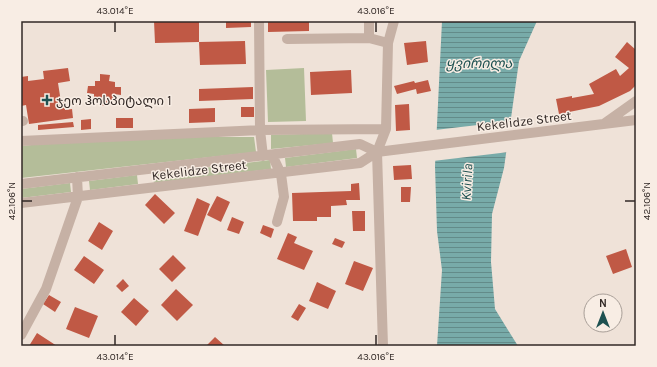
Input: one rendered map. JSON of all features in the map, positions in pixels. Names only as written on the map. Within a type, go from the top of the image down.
[{"type":"street","points":[[259,21],[260,130],[267,155],[281,174],[284,197],[277,222]]},
{"type":"street","points":[[369,21],[369,38]]},
{"type":"street","points":[[383,346],[376,152],[386,129],[388,43],[394,21]]},
{"type":"street","points":[[287,39],[369,38],[388,43]]},
{"type":"street","name":"Kekelidze Street","points":[[603,124],[636,101]]},
{"type":"street","name":"Kekelidze Street","points":[[21,204],[281,174],[360,163],[376,152],[574,129],[636,120]]},
{"type":"street","points":[[21,141],[260,130],[386,129]]},
{"type":"street","name":"Kekelidze Street","points":[[21,184],[360,144],[376,152]]},
{"type":"street","points":[[21,335],[46,289],[78,197],[78,177]]},
{"type":"green space","points":[[304,68],[306,121],[268,122],[266,70]]},
{"type":"green space","points":[[332,133],[333,143],[271,149],[271,135]]},
{"type":"green space","points":[[112,137],[254,137],[256,152],[21,178],[21,146]]},
{"type":"green space","points":[[356,149],[357,158],[286,167],[285,158]]},
{"type":"green space","points":[[270,160],[271,169],[154,183],[152,174]]},
{"type":"green space","points":[[137,175],[138,184],[90,190],[89,181]]},
{"type":"green space","points":[[70,183],[71,192],[21,198],[21,189]]},
{"type":"water","name":"ყვირილა","points":[[442,21],[537,21],[519,61],[504,168],[492,214],[491,262],[495,309],[518,346],[437,346],[442,270],[437,231],[435,166]]},
{"type":"pier","points":[[513,121],[509,152],[433,161],[435,130]]},
{"type":"building","points":[[154,21],[199,21],[199,42],[155,43]]},
{"type":"building","points":[[226,21],[251,21],[251,27],[226,28]]},
{"type":"building","points":[[268,21],[309,21],[309,31],[268,32]]},
{"type":"building","points":[[245,41],[246,64],[200,65],[199,42]]},
{"type":"building","points":[[426,41],[428,62],[407,65],[404,43]]},
{"type":"building","points":[[627,42],[636,50],[636,85],[630,91],[599,106],[559,114],[556,99],[594,94],[589,84],[616,69],[620,76],[629,68],[615,57]]},
{"type":"building","points":[[68,68],[70,81],[58,83],[61,102],[64,101],[65,110],[72,109],[73,118],[29,124],[26,105],[21,106],[21,77],[28,76],[28,81],[44,79],[43,71]]},
{"type":"building","points":[[351,70],[352,93],[311,95],[310,72]]},
{"type":"building","points":[[100,74],[110,75],[109,81],[115,82],[115,87],[121,87],[121,95],[114,94],[114,100],[109,100],[109,106],[99,105],[99,100],[94,100],[94,94],[87,93],[88,86],[95,86],[95,81],[100,81]]},
{"type":"building","points":[[428,80],[431,91],[417,94],[416,89],[397,94],[394,86],[414,81],[415,83]]},
{"type":"building","points":[[253,87],[253,99],[199,101],[199,89]]},
{"type":"building","points":[[409,104],[410,130],[396,131],[395,105]]},
{"type":"building","points":[[241,107],[254,107],[254,117],[241,117]]},
{"type":"building","points":[[215,108],[215,122],[189,123],[189,109]]},
{"type":"building","points":[[116,118],[133,118],[133,128],[116,128]]},
{"type":"building","points":[[91,119],[91,129],[81,130],[81,120]]},
{"type":"building","points":[[73,122],[74,127],[38,130],[38,125]]},
{"type":"building","points":[[411,165],[412,179],[394,180],[393,166]]},
{"type":"building","points":[[359,183],[360,200],[346,200],[347,205],[331,206],[331,217],[317,217],[317,221],[293,221],[292,193],[351,191],[351,184]]},
{"type":"building","points":[[401,187],[411,187],[410,202],[401,202]]},
{"type":"building","points":[[155,194],[175,213],[164,224],[145,205]]},
{"type":"building","points":[[217,196],[230,202],[221,222],[207,215]]},
{"type":"building","points":[[197,198],[210,204],[198,236],[184,231]]},
{"type":"building","points":[[352,211],[365,211],[365,231],[353,231]]},
{"type":"building","points":[[232,217],[244,222],[239,234],[227,230]]},
{"type":"building","points":[[99,222],[113,231],[102,250],[88,241]]},
{"type":"building","points":[[263,225],[274,229],[271,238],[260,233]]},
{"type":"building","points":[[288,233],[297,237],[294,243],[313,251],[304,270],[277,259]]},
{"type":"building","points":[[335,238],[345,242],[342,248],[332,244]]},
{"type":"building","points":[[626,249],[632,267],[613,274],[606,256]]},
{"type":"building","points":[[173,255],[186,268],[172,282],[159,269]]},
{"type":"building","points":[[84,256],[104,270],[94,284],[74,270]]},
{"type":"building","points":[[354,261],[373,268],[363,291],[345,284]]},
{"type":"building","points":[[123,279],[129,286],[122,292],[116,286]]},
{"type":"building","points":[[317,282],[336,291],[328,309],[309,301]]},
{"type":"building","points":[[176,289],[193,305],[177,321],[161,305]]},
{"type":"building","points":[[49,295],[61,302],[55,312],[43,304]]},
{"type":"building","points":[[134,298],[149,311],[136,326],[121,312]]},
{"type":"building","points":[[299,304],[306,308],[298,321],[291,317]]},
{"type":"building","points":[[75,307],[98,316],[89,338],[66,329]]},
{"type":"building","points":[[37,333],[57,346],[29,346]]},
{"type":"building","points":[[215,337],[225,346],[206,346]]},
{"type":"place","name":"ჯეო ჰოსპიტალი 1","points":[[47,100]]},
{"type":"water label","name":"Kvirila","points":[[467,182]]}]
